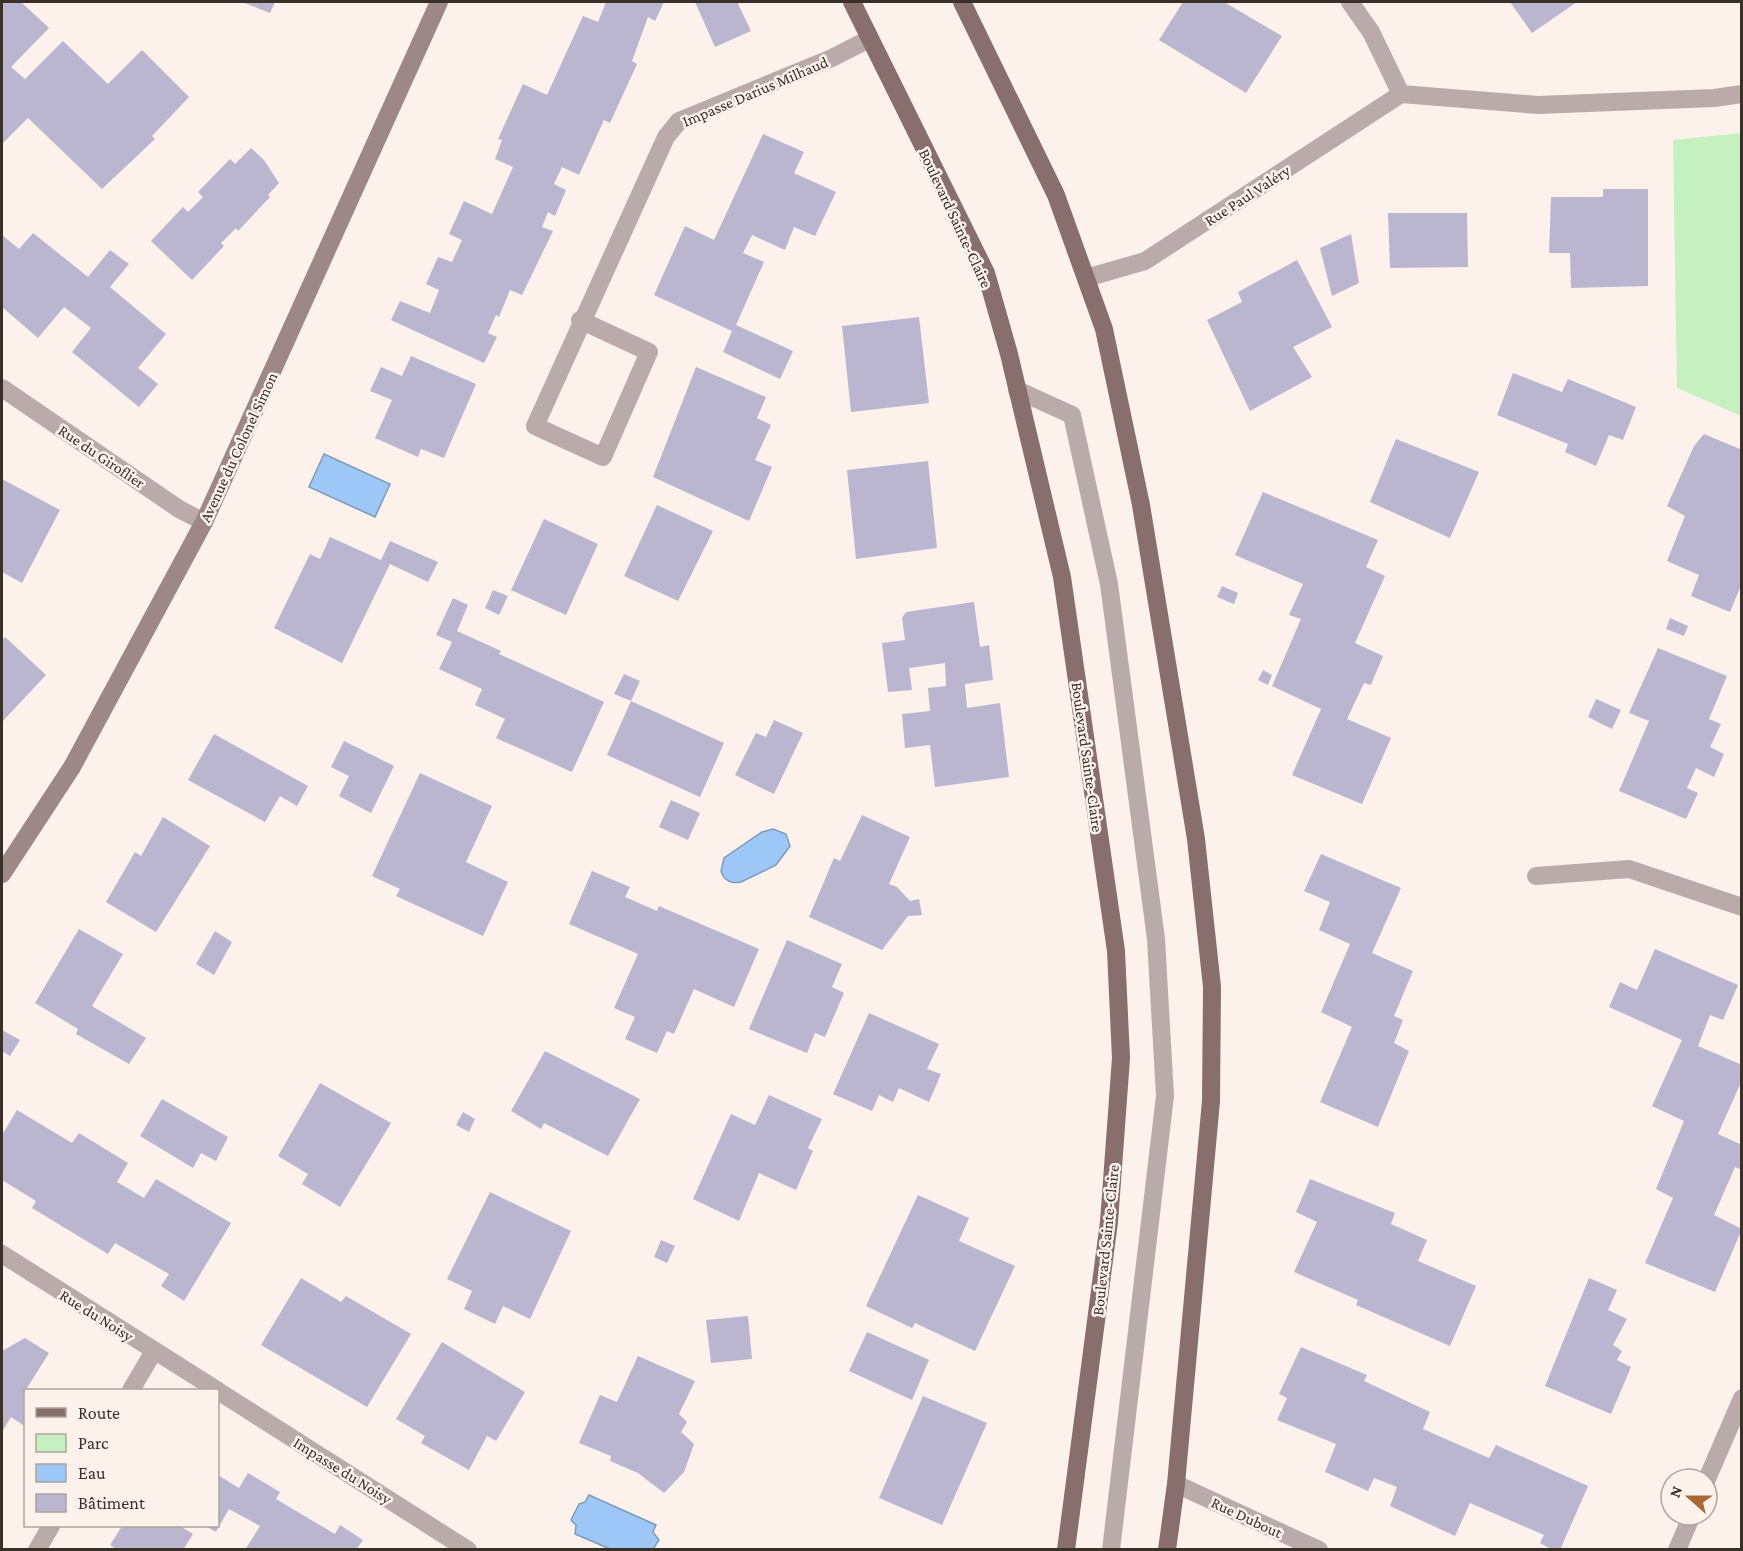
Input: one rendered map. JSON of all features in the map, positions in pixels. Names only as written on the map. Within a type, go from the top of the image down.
[{"type":"main road","name":"Avenue du Colonel Simon","points":[[2,874],[72,767],[204,522],[439,2]]},
{"type":"main road","name":"Boulevard Sainte-Claire","points":[[852,2],[986,273],[1062,577],[1116,951],[1121,1058],[1109,1222],[1065,1550]]},
{"type":"main road","points":[[962,2],[1056,195],[1104,328],[1141,505],[1196,839],[1212,987],[1211,1101],[1176,1484],[1167,1550]]},
{"type":"street","points":[[1350,2],[1371,32],[1401,94],[1538,105],[1714,98],[1742,94]]},
{"type":"street","name":"Impasse Darius Milhaud","points":[[580,320],[649,352],[603,457],[535,426],[580,320],[666,137],[679,121],[832,58],[869,39]]},
{"type":"street","name":"Rue Paul Valéry","points":[[1086,278],[1145,261],[1401,94]]},
{"type":"street","name":"Rue du Giroflier","points":[[2,388],[179,509],[204,522]]},
{"type":"street","points":[[1017,390],[1072,414],[1109,584],[1156,939],[1165,1096],[1111,1550]]},
{"type":"street","points":[[1536,876],[1629,869],[1742,907]]},
{"type":"street","name":"Rue du Noisy","points":[[2,1254],[154,1351]]},
{"type":"street","points":[[132,1389],[154,1351]]},
{"type":"street","name":"Impasse du Noisy","points":[[154,1351],[214,1389]]},
{"type":"street","name":"Impasse du Noisy","points":[[219,1392],[468,1550]]},
{"type":"street","points":[[1712,1467],[1742,1398]]},
{"type":"street","name":"Rue Dubout","points":[[1176,1484],[1319,1550]]},
{"type":"street","points":[[37,1550],[50,1527]]},
{"type":"street","points":[[1677,1550],[1687,1527]]},
{"type":"green space","points":[[1742,133],[1741,416],[1677,388],[1673,140]]},
{"type":"water","points":[[324,454],[390,484],[375,517],[309,487]]},
{"type":"water","points":[[773,829],[786,834],[790,846],[776,865],[741,882],[734,883],[726,879],[721,871],[724,858],[762,832]]},
{"type":"water","points":[[589,1495],[656,1525],[653,1532],[659,1540],[653,1549],[610,1549],[575,1534],[576,1525],[571,1520],[579,1504],[585,1502]]},
{"type":"building","points":[[2,2],[21,2],[49,28],[11,67],[25,79],[63,41],[108,84],[142,50],[189,97],[152,136],[155,139],[102,189],[28,118],[2,144]]},
{"type":"building","points":[[242,2],[275,2],[270,13]]},
{"type":"building","points":[[606,2],[664,2],[655,21],[648,17],[632,61],[637,64],[610,123],[604,120],[579,175],[562,167],[554,184],[566,190],[555,216],[548,212],[542,227],[553,231],[522,295],[510,290],[499,317],[496,315],[488,333],[497,337],[484,363],[391,320],[400,301],[430,313],[439,290],[426,284],[438,257],[452,262],[462,240],[449,234],[464,201],[492,214],[513,167],[495,159],[502,140],[498,139],[523,84],[547,95],[583,16],[598,22]]},
{"type":"building","points":[[695,2],[740,2],[738,4],[751,31],[715,47]]},
{"type":"building","points":[[1183,2],[1224,2],[1282,36],[1246,93],[1159,40]]},
{"type":"building","points":[[1510,2],[1577,2],[1532,33]]},
{"type":"building","points":[[763,134],[804,152],[794,173],[836,192],[815,236],[794,227],[785,250],[752,235],[743,253],[764,262],[736,325],[793,351],[780,379],[723,352],[732,331],[654,295],[685,226],[714,240]]},
{"type":"building","points":[[251,148],[264,160],[279,183],[268,195],[270,197],[238,231],[236,228],[221,243],[224,246],[192,280],[151,241],[183,207],[188,212],[203,197],[198,192],[230,159],[235,164]]},
{"type":"building","points":[[1603,189],[1648,189],[1648,286],[1571,288],[1570,253],[1549,253],[1551,197],[1603,197]]},
{"type":"building","points":[[1388,213],[1467,213],[1468,267],[1390,268]]},
{"type":"building","points":[[33,233],[88,277],[110,250],[129,264],[110,287],[166,334],[138,368],[158,384],[139,407],[72,352],[91,328],[64,307],[38,338],[2,307],[2,235],[19,249]]},
{"type":"building","points":[[1351,234],[1359,283],[1332,296],[1320,248]]},
{"type":"building","points":[[1297,260],[1332,327],[1293,347],[1312,377],[1250,411],[1207,320],[1242,302],[1238,292]]},
{"type":"building","points":[[919,317],[929,403],[851,412],[842,326]]},
{"type":"building","points":[[411,356],[476,384],[444,458],[421,449],[418,457],[375,438],[392,400],[370,391],[381,367],[402,376]]},
{"type":"building","points":[[696,367],[766,397],[757,418],[771,425],[755,460],[772,467],[749,521],[653,477]]},
{"type":"building","points":[[1513,373],[1562,392],[1568,379],[1636,407],[1623,440],[1609,435],[1596,466],[1565,452],[1568,444],[1497,415]]},
{"type":"building","points":[[1704,434],[1742,450],[1742,583],[1730,612],[1691,596],[1699,575],[1667,561],[1685,516],[1667,506],[1694,446]]},
{"type":"building","points":[[1396,439],[1479,472],[1450,538],[1370,502]]},
{"type":"building","points":[[928,461],[937,548],[856,559],[847,470]]},
{"type":"building","points":[[2,479],[60,510],[22,583],[2,572]]},
{"type":"building","points":[[1263,492],[1378,540],[1366,567],[1385,576],[1355,643],[1383,656],[1371,685],[1364,683],[1347,719],[1391,738],[1362,804],[1292,775],[1321,709],[1272,686],[1301,619],[1289,615],[1303,584],[1235,555]]},
{"type":"building","points":[[657,505],[713,531],[678,601],[624,576]]},
{"type":"building","points":[[544,519],[598,544],[566,615],[511,590]]},
{"type":"building","points":[[330,537],[381,560],[390,541],[438,562],[428,582],[390,564],[342,663],[274,628],[310,554],[320,559]]},
{"type":"building","points":[[1222,586],[1238,593],[1234,604],[1217,597]]},
{"type":"building","points":[[493,590],[508,596],[499,615],[485,608]]},
{"type":"building","points":[[453,598],[468,605],[457,631],[501,651],[499,654],[604,702],[572,772],[496,738],[505,719],[475,705],[482,689],[439,669],[452,642],[436,635]]},
{"type":"building","points":[[974,602],[980,647],[989,645],[993,680],[965,684],[967,708],[1000,703],[1009,777],[935,787],[930,745],[905,748],[902,714],[930,711],[928,688],[946,686],[945,663],[909,668],[912,690],[888,692],[882,643],[905,640],[902,618],[906,612]]},
{"type":"building","points":[[1670,618],[1688,626],[1684,636],[1666,629]]},
{"type":"building","points":[[5,637],[46,675],[2,722],[2,641]]},
{"type":"building","points":[[1658,648],[1727,676],[1709,719],[1721,724],[1710,747],[1724,754],[1714,777],[1696,768],[1687,788],[1698,793],[1686,819],[1619,791],[1649,721],[1629,713]]},
{"type":"building","points":[[1263,670],[1272,675],[1268,685],[1258,680]]},
{"type":"building","points":[[624,674],[640,681],[631,701],[614,694]]},
{"type":"building","points":[[1596,699],[1621,710],[1612,729],[1588,717]]},
{"type":"building","points":[[631,701],[724,743],[700,797],[607,755]]},
{"type":"building","points":[[774,720],[803,733],[774,794],[735,775],[756,733],[766,737]]},
{"type":"building","points":[[214,734],[308,786],[297,806],[280,796],[265,822],[188,780]]},
{"type":"building","points":[[344,741],[394,766],[371,813],[339,796],[349,776],[331,767]]},
{"type":"building","points":[[420,773],[492,806],[466,862],[508,882],[483,936],[396,896],[400,889],[372,876]]},
{"type":"building","points":[[671,800],[700,813],[688,840],[659,827]]},
{"type":"building","points":[[862,815],[910,837],[889,884],[897,887],[910,901],[919,899],[922,915],[908,916],[882,950],[809,917],[834,858],[840,861]]},
{"type":"building","points":[[163,817],[210,846],[156,932],[106,902],[135,852],[141,856]]},
{"type":"building","points":[[1321,854],[1401,888],[1372,953],[1413,971],[1394,1016],[1403,1020],[1394,1043],[1409,1051],[1378,1127],[1320,1102],[1352,1027],[1321,1012],[1350,944],[1319,930],[1330,902],[1304,891]]},
{"type":"building","points":[[592,871],[630,887],[625,897],[657,911],[659,906],[759,949],[734,1007],[694,989],[674,1034],[667,1031],[657,1053],[625,1039],[635,1017],[614,1008],[638,954],[569,924]]},
{"type":"building","points":[[79,929],[123,954],[92,1006],[146,1038],[129,1064],[76,1034],[78,1029],[35,1003]]},
{"type":"building","points":[[215,931],[232,942],[214,975],[196,964]]},
{"type":"building","points":[[787,940],[842,964],[832,987],[844,993],[825,1037],[815,1033],[807,1053],[749,1029]]},
{"type":"building","points":[[1655,949],[1738,985],[1723,1020],[1710,1015],[1698,1046],[1742,1065],[1742,1080],[1718,1134],[1742,1145],[1742,1170],[1735,1167],[1714,1215],[1742,1229],[1715,1292],[1645,1263],[1673,1198],[1656,1189],[1684,1121],[1652,1106],[1682,1040],[1609,1007],[1620,982],[1637,990]]},
{"type":"building","points":[[869,1013],[939,1044],[927,1069],[941,1074],[929,1102],[899,1088],[893,1102],[879,1095],[872,1111],[833,1094]]},
{"type":"building","points":[[2,1030],[20,1040],[10,1056],[2,1051]]},
{"type":"building","points":[[545,1051],[640,1099],[608,1156],[544,1123],[541,1129],[511,1111]]},
{"type":"building","points":[[320,1083],[391,1123],[340,1207],[302,1184],[308,1174],[278,1156]]},
{"type":"building","points":[[769,1095],[822,1119],[808,1148],[813,1151],[796,1190],[759,1173],[739,1221],[693,1199],[731,1114],[755,1125]]},
{"type":"building","points":[[162,1099],[228,1137],[216,1161],[201,1153],[193,1168],[140,1136]]},
{"type":"building","points":[[17,1110],[72,1143],[79,1133],[128,1163],[117,1182],[144,1198],[156,1179],[231,1223],[184,1301],[161,1286],[169,1274],[115,1243],[108,1254],[32,1208],[36,1201],[2,1180],[2,1135]]},
{"type":"building","points":[[463,1112],[475,1119],[469,1132],[456,1125]]},
{"type":"building","points":[[1310,1179],[1395,1213],[1391,1224],[1427,1240],[1418,1261],[1476,1286],[1450,1346],[1356,1305],[1358,1300],[1294,1272],[1317,1222],[1296,1212]]},
{"type":"building","points":[[490,1192],[571,1231],[530,1319],[503,1306],[495,1324],[464,1309],[472,1291],[447,1279]]},
{"type":"building","points":[[918,1195],[969,1218],[959,1241],[1015,1266],[975,1351],[915,1323],[912,1328],[866,1306]]},
{"type":"building","points":[[661,1240],[675,1246],[667,1263],[654,1257]]},
{"type":"building","points":[[301,1278],[341,1302],[346,1296],[411,1334],[367,1407],[261,1345]]},
{"type":"building","points":[[1589,1278],[1617,1290],[1608,1310],[1627,1319],[1613,1345],[1622,1351],[1617,1360],[1631,1367],[1611,1414],[1545,1386]]},
{"type":"building","points":[[748,1316],[752,1359],[711,1363],[706,1320]]},
{"type":"building","points":[[867,1332],[929,1360],[912,1400],[849,1371]]},
{"type":"building","points":[[25,1338],[49,1353],[27,1388],[29,1389],[24,1389],[24,1423],[23,1425],[11,1417],[2,1432],[2,1351]]},
{"type":"building","points":[[442,1342],[525,1392],[496,1441],[487,1436],[469,1470],[421,1443],[425,1436],[396,1419]]},
{"type":"building","points":[[1301,1347],[1367,1375],[1364,1381],[1430,1412],[1423,1429],[1489,1458],[1496,1445],[1588,1486],[1560,1550],[1553,1550],[1540,1543],[1544,1535],[1470,1503],[1455,1536],[1390,1506],[1397,1487],[1374,1478],[1368,1491],[1325,1472],[1336,1444],[1277,1420],[1287,1398],[1279,1394]]},
{"type":"building","points":[[638,1356],[695,1381],[679,1414],[687,1422],[681,1432],[694,1444],[684,1472],[664,1493],[638,1473],[610,1461],[611,1456],[579,1443],[600,1395],[617,1402]]},
{"type":"building","points":[[923,1396],[987,1423],[942,1525],[879,1498]]},
{"type":"building","points":[[248,1473],[280,1492],[276,1499],[335,1534],[340,1525],[363,1540],[356,1550],[245,1550],[260,1526],[229,1509],[219,1527],[219,1476],[239,1488]]},
{"type":"building","points":[[121,1527],[182,1527],[193,1534],[183,1550],[118,1550],[110,1545]]},
{"type":"building","points":[[207,1527],[219,1527],[216,1532]]}]
